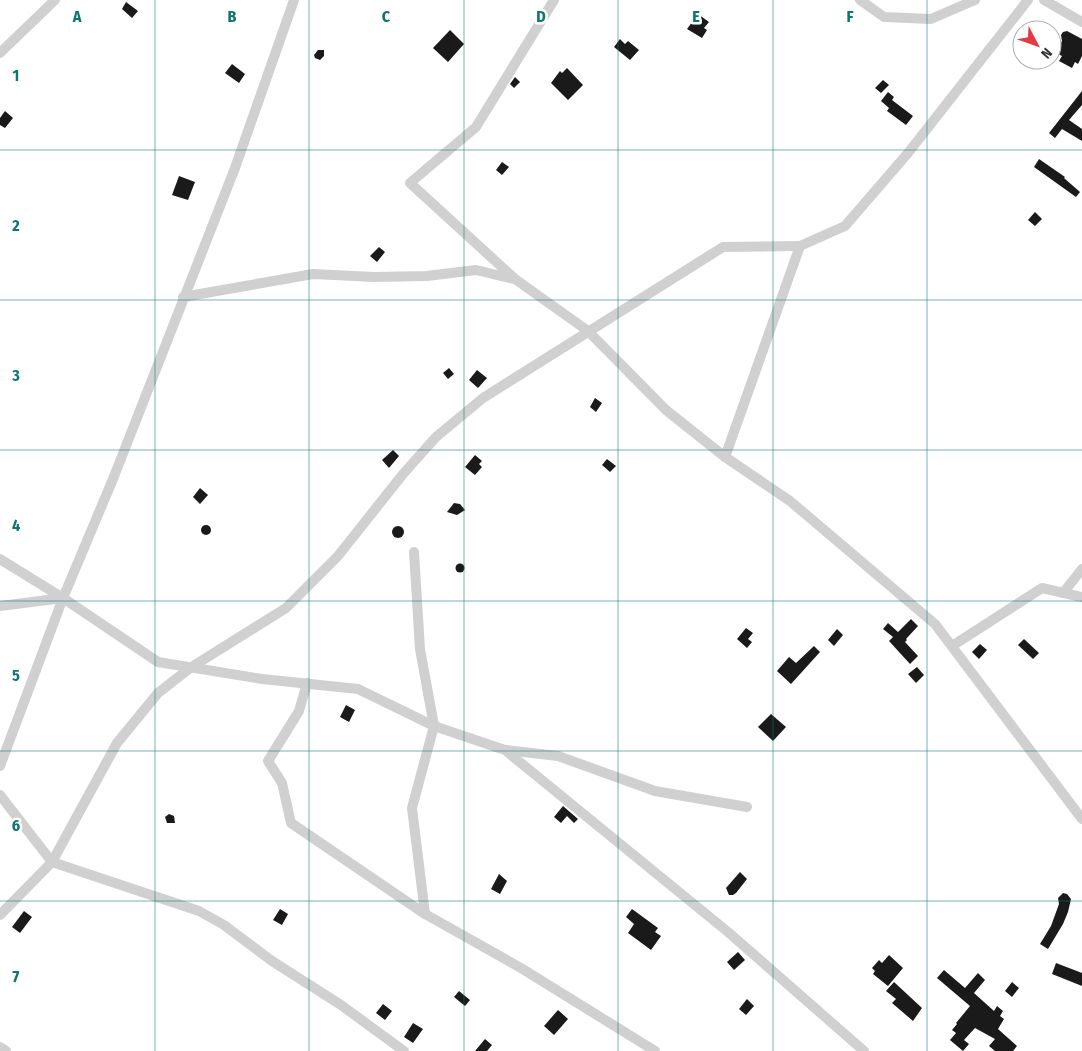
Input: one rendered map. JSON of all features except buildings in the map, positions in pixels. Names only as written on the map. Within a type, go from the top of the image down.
[{"type":"street","points":[[0,53],[55,0]]},
{"type":"street","points":[[0,766],[63,598],[113,480],[235,168],[294,0]]},
{"type":"street","points":[[554,0],[476,128],[410,183],[515,279],[588,331],[666,410],[725,457],[790,501],[935,624],[1082,819]]},
{"type":"street","points":[[860,0],[884,16],[931,19],[975,0]]},
{"type":"street","points":[[0,916],[52,862],[117,743],[158,693],[190,668],[286,608],[338,556],[403,474],[436,437],[483,398],[723,247],[800,246],[845,226],[908,153],[1028,0]]},
{"type":"street","points":[[1044,0],[1082,22]]},
{"type":"street","points":[[725,457],[800,246]]},
{"type":"street","points":[[183,297],[313,274],[374,277],[428,276],[476,270],[515,279]]},
{"type":"street","points":[[414,552],[420,649],[434,726],[412,808],[425,914]]},
{"type":"street","points":[[0,559],[63,598],[158,662],[262,679],[358,689],[434,726],[505,750],[558,756],[655,792],[747,807]]},
{"type":"street","points":[[1062,593],[1082,568]]},
{"type":"street","points":[[952,646],[1042,588],[1082,597]]},
{"type":"street","points":[[0,606],[63,598]]},
{"type":"street","points":[[307,683],[299,711],[268,762],[282,783],[291,823],[425,914],[521,968],[655,1051]]},
{"type":"street","points":[[505,750],[720,926],[864,1051]]},
{"type":"street","points":[[0,795],[52,862],[199,911],[224,925],[272,961],[404,1051]]},
{"type":"street","points":[[0,1047],[6,1051]]}]
